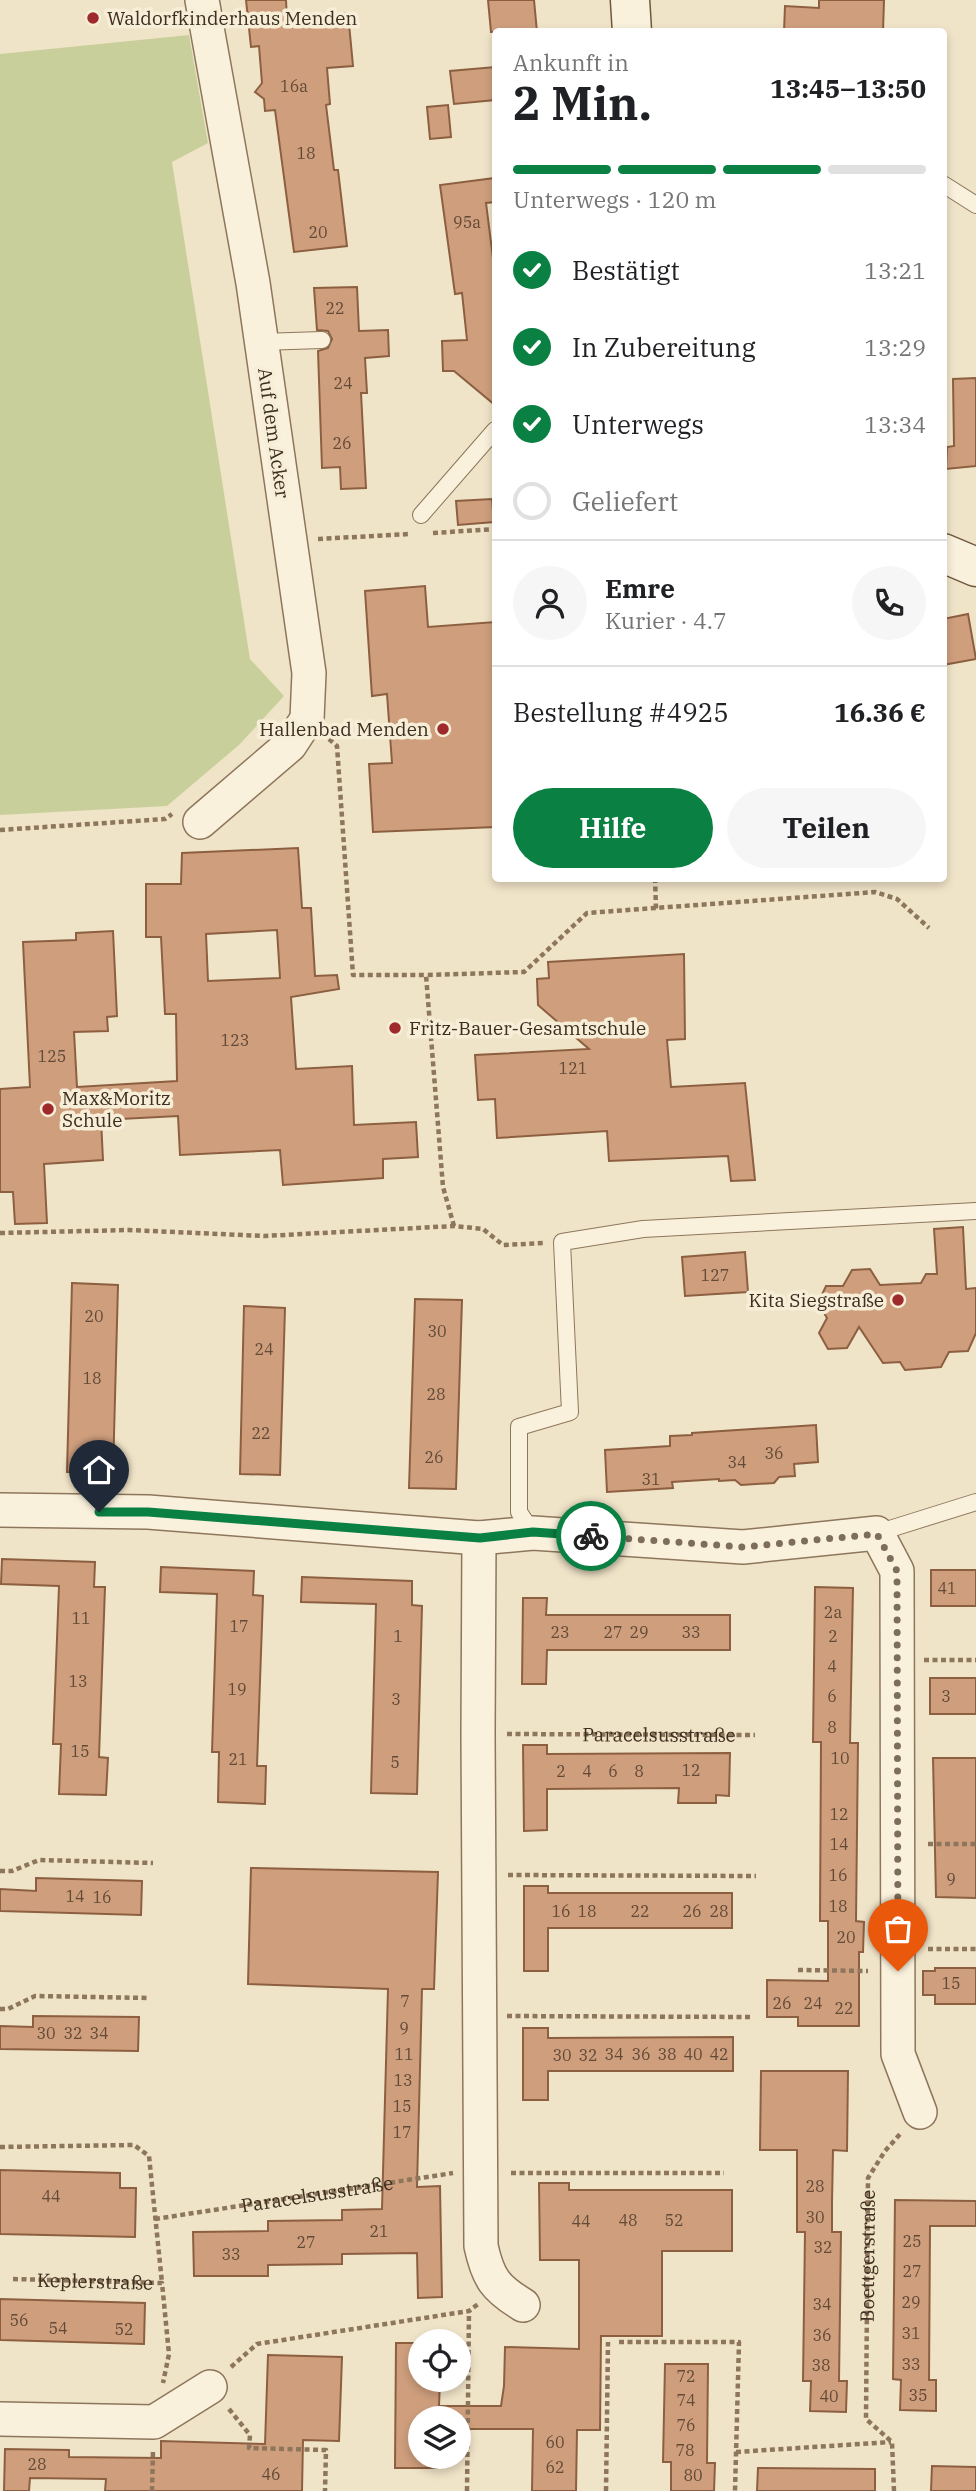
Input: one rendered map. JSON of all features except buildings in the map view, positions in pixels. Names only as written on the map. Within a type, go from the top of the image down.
[{"type":"main road","points":[[630,0],[632,28]]},
{"type":"main road","points":[[947,555],[976,567]]},
{"type":"street","name":"Auf dem Acker","points":[[202,0],[261,342],[309,673],[307,719]]},
{"type":"street","points":[[187,817],[290,745],[307,719]]},
{"type":"street","points":[[0,1510],[148,1512],[480,1538],[533,1532],[743,1547],[877,1534],[897,1571],[898,2054],[920,2112]]},
{"type":"street","points":[[480,1538],[478,1734],[481,2246],[485,2267],[495,2286],[523,2305]]},
{"type":"street","points":[[0,2419],[154,2422],[210,2386]]},
{"type":"lane","points":[[947,187],[976,205]]},
{"type":"lane","points":[[261,342],[322,340]]},
{"type":"lane","points":[[421,515],[492,433]]},
{"type":"lane","points":[[533,1532],[519,1512],[519,1427],[570,1412],[562,1242],[643,1229],[976,1211]]},
{"type":"lane","points":[[877,1534],[976,1502]]},
{"type":"path","points":[[426,533],[492,529]]},
{"type":"path","points":[[289,541],[413,534]]},
{"type":"path","points":[[307,719],[337,746],[353,975],[524,972],[587,913],[875,892],[897,899],[929,928]]},
{"type":"path","points":[[0,830],[187,817]]},
{"type":"path","points":[[655,882],[656,909]]},
{"type":"path","points":[[426,975],[443,1187],[454,1226]]},
{"type":"path","points":[[0,1233],[129,1230],[264,1236],[454,1226],[483,1229],[503,1245],[562,1242]]},
{"type":"path","points":[[897,1660],[976,1660]]},
{"type":"path","name":"Paracelsusstraße","points":[[478,1734],[755,1735]]},
{"type":"path","points":[[897,1843],[976,1844]]},
{"type":"path","points":[[0,1871],[12,1871],[39,1860],[153,1863]]},
{"type":"path","points":[[479,1875],[756,1876]]},
{"type":"path","points":[[799,1970],[976,1949]]},
{"type":"path","points":[[0,2009],[8,2009],[35,1996],[150,1998]]},
{"type":"path","points":[[479,2016],[751,2017]]},
{"type":"path","name":"Boettgerstraße","points":[[892,2442],[866,2419],[868,2178],[885,2151],[920,2112]]},
{"type":"path","points":[[0,2147],[134,2145],[149,2156],[162,2283]]},
{"type":"path","name":"Paracelsusstraße","points":[[155,2219],[461,2172],[724,2173]]},
{"type":"path","name":"Keplerstraße","points":[[13,2279],[162,2283],[169,2354],[154,2422],[152,2491]]},
{"type":"path","points":[[325,2491],[326,2450],[249,2448],[250,2435],[210,2386],[257,2344],[469,2311],[495,2286]]},
{"type":"path","points":[[467,2491],[469,2311]]},
{"type":"path","points":[[606,2491],[608,2342]]},
{"type":"path","points":[[619,2342],[739,2342],[736,2491]]},
{"type":"path","points":[[736,2452],[892,2442],[894,2491]]},
{"type":"green space","points":[[189,35],[208,143],[172,162],[250,659],[284,696],[239,745],[167,806],[0,815],[0,54]]},
{"type":"way so far","points":[[591,1536],[743,1547],[877,1534],[897,1571],[898,1971]]},
{"type":"place","name":"Waldorfkinderhaus Menden","points":[[93,18]]},
{"type":"place","name":"Hallenbad Menden","points":[[443,729]]},
{"type":"place","name":"Fritz-Bauer-Gesamtschule","points":[[395,1028]]},
{"type":"place","name":"Max&Moritz Schule","points":[[48,1109]]},
{"type":"place","name":"Kita Siegstraße","points":[[898,1300]]},
{"type":"route","points":[[99,1512],[148,1512],[480,1538],[533,1532],[591,1536]]}]
